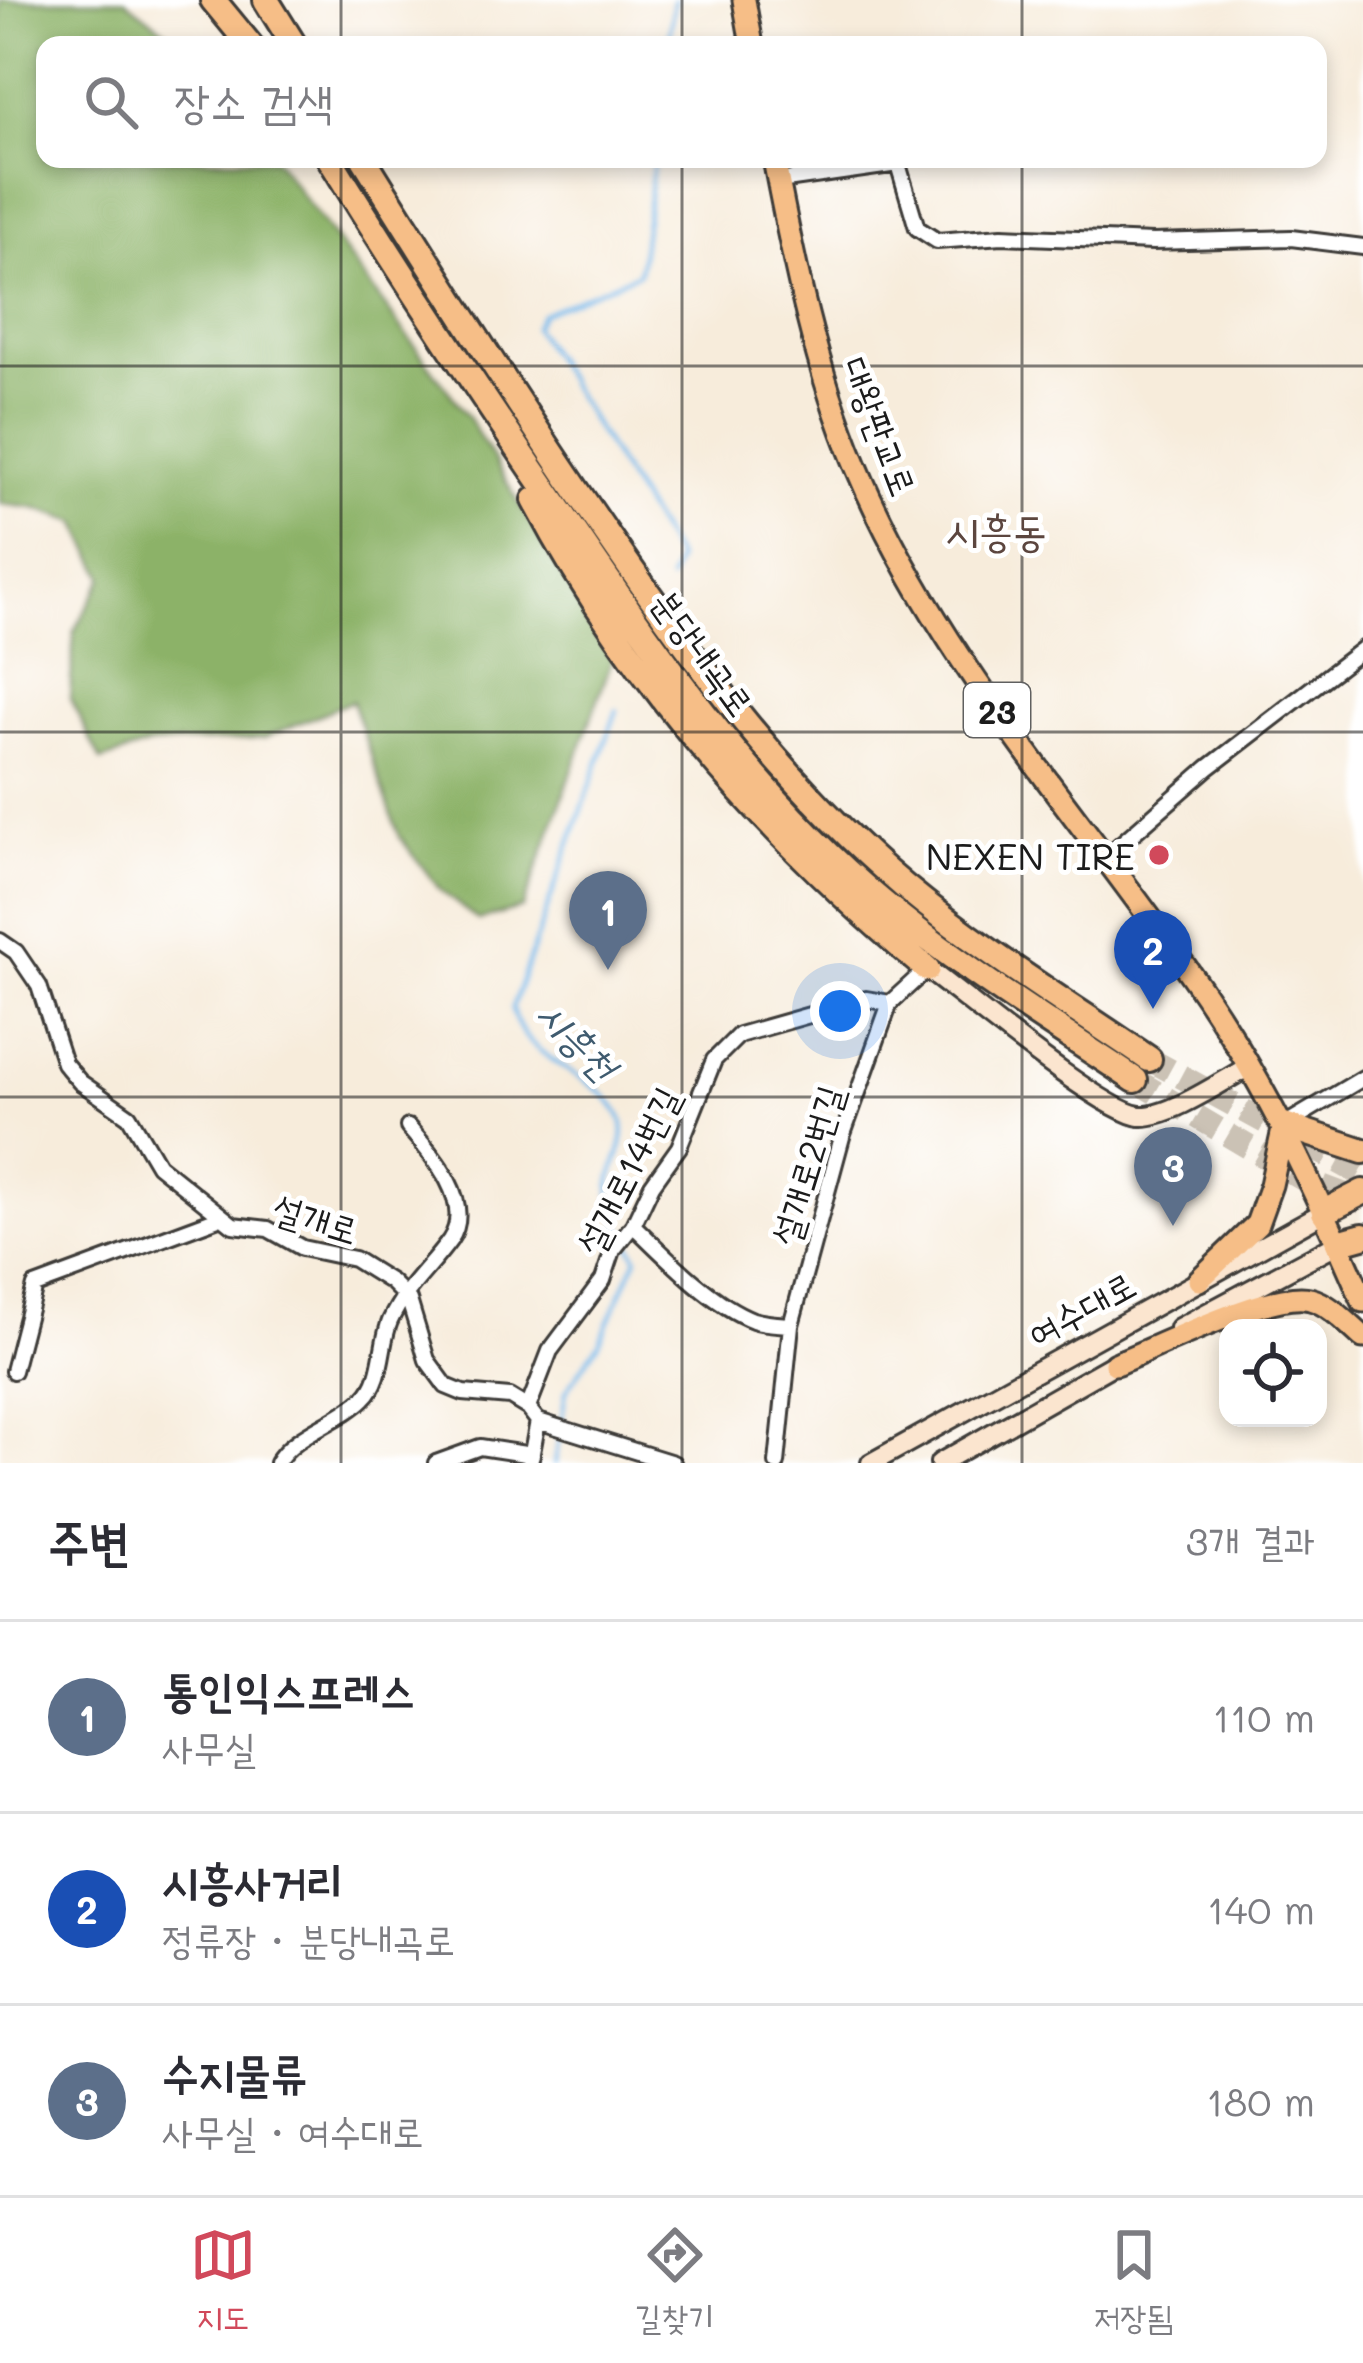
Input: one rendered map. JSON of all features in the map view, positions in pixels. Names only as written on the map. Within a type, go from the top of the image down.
[{"type":"highway","points":[[213,0],[243,36]]},
{"type":"highway","points":[[233,0],[255,36]]},
{"type":"highway","points":[[266,0],[288,36]]},
{"type":"highway","name":"분당내곡로","points":[[336,168],[664,661],[724,741],[791,817],[880,902],[980,976],[1142,1070],[904,885],[761,741],[670,626],[550,452],[370,168]]},
{"type":"highway","points":[[520,451],[546,519],[655,692],[799,856],[927,969]]},
{"type":"highway","points":[[1284,1124],[1363,1151]]},
{"type":"highway","points":[[1324,1212],[1363,1192]]},
{"type":"highway","points":[[1338,1243],[1363,1236]]},
{"type":"main road","points":[[744,0],[750,36]]},
{"type":"main road","name":"대왕판교로","points":[[776,170],[828,394],[856,468],[893,544],[972,677],[1107,856],[1250,1066],[1284,1124],[1363,1301]]},
{"type":"main road","points":[[927,969],[1084,1086],[1138,1116],[1157,1113],[1250,1066]]},
{"type":"main road","points":[[1199,1280],[1256,1224],[1271,1185],[1284,1124]]},
{"type":"main road","name":"여수대로","points":[[872,1463],[1324,1212]]},
{"type":"main road","name":"여수대로","points":[[940,1463],[1338,1243]]},
{"type":"main road","points":[[1115,1364],[1263,1301],[1308,1298],[1363,1337]]},
{"type":"street","points":[[776,170],[817,168]]},
{"type":"street","points":[[899,168],[916,228],[937,241],[1002,236],[1153,242],[1291,238],[1363,247]]},
{"type":"street","points":[[1107,856],[1208,767],[1363,649]]},
{"type":"street","name":"설개로","points":[[0,941],[16,952],[39,986],[64,1063],[80,1082],[129,1117],[158,1165],[233,1226],[268,1229],[302,1248],[354,1259],[403,1294]]},
{"type":"street","name":"설개로2번길","points":[[777,1463],[791,1325],[842,1137],[890,1003],[927,969]]},
{"type":"street","name":"설개로14번길","points":[[531,1459],[550,1351],[604,1280],[619,1243],[679,1147],[714,1060],[739,1034],[866,999],[890,1003]]},
{"type":"street","points":[[1284,1124],[1363,1078]]},
{"type":"street","points":[[277,1463],[290,1448],[366,1397],[378,1375],[388,1325],[403,1294],[452,1238],[459,1220],[448,1180],[408,1127]]},
{"type":"street","points":[[13,1371],[35,1286],[220,1217]]},
{"type":"street","points":[[633,1226],[676,1267],[736,1311],[756,1322],[791,1325]]},
{"type":"street","points":[[403,1294],[421,1332],[427,1360],[446,1386],[464,1393],[510,1397],[539,1418],[571,1432],[673,1463]]},
{"type":"street","points":[[436,1463],[480,1447],[531,1459]]},
{"type":"green space","points":[[0,0],[125,0],[172,36],[36,36],[36,168],[282,168],[468,417],[612,660],[523,908],[478,920],[441,891],[399,836],[352,701],[264,738],[149,745],[101,761],[70,699],[74,631],[104,577],[77,522],[34,508],[0,504]]},
{"type":"waterway","name":"시흥천","points":[[669,36],[674,0]]},
{"type":"waterway","name":"시흥천","points":[[653,168],[639,273],[542,314],[534,327],[677,559],[670,580]]},
{"type":"waterway","name":"시흥천","points":[[555,1463],[566,1391],[599,1343],[637,1258],[611,1198],[611,1180],[624,1135],[621,1117],[597,1089],[530,1042],[512,1008],[617,710]]},
{"type":"tunnel","points":[[1149,1059],[1363,1175]]},
{"type":"tunnel","points":[[1135,1080],[1301,1178],[1363,1202]]},
{"type":"place","name":"NEXEN TIRE","points":[[1159,855]]},
{"type":"place","name":"통인익스프레스","points":[[608,970]]},
{"type":"place","name":"시흥사거리","points":[[1153,1009]]},
{"type":"place","name":"수지물류","points":[[1173,1226]]},
{"type":"district","name":"시흥동","points":[[996,529]]}]
